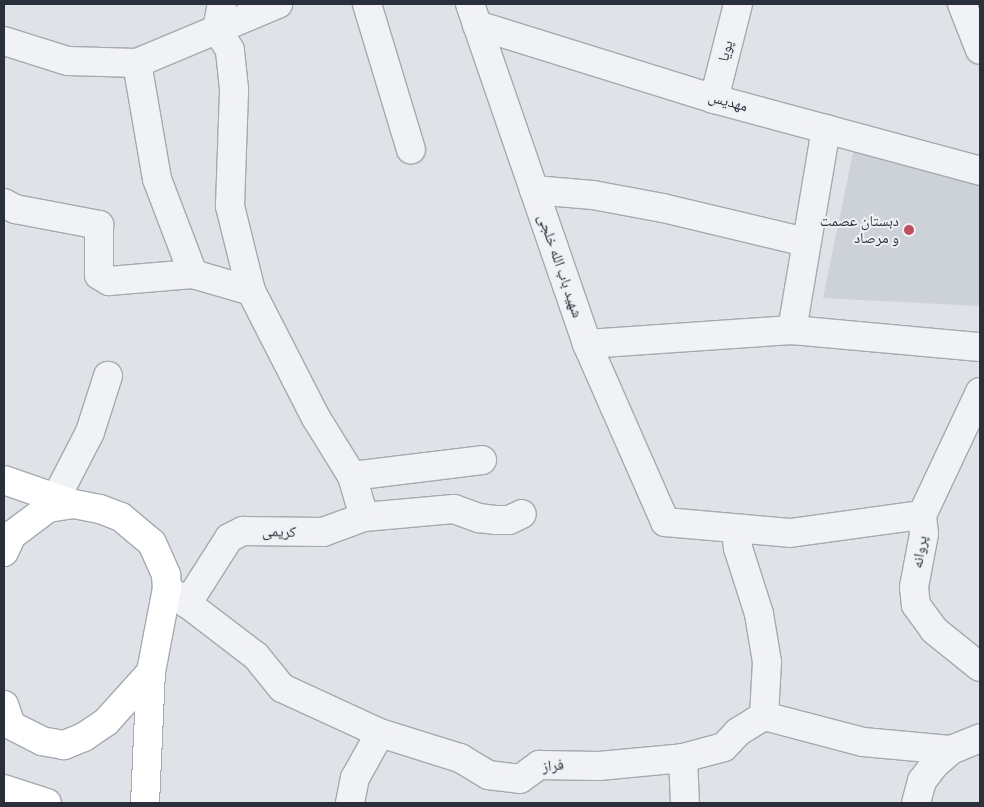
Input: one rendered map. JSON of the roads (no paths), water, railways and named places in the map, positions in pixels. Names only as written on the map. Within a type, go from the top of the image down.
[{"type":"main road","points":[[4,480],[65,501],[100,509],[121,517],[152,543],[177,596],[151,672],[145,803]]},
{"type":"main road","points":[[4,552],[12,535],[35,515],[65,501]]},
{"type":"main road","points":[[4,705],[11,725],[42,741],[64,745],[84,737],[106,722],[151,672]]},
{"type":"main road","points":[[4,790],[47,803]]},
{"type":"street","points":[[4,41],[68,61],[137,63],[220,16],[278,4]]},
{"type":"street","points":[[367,4],[411,150]]},
{"type":"street","name":"پویا","points":[[714,99],[738,4]]},
{"type":"street","points":[[962,4],[980,50]]},
{"type":"street","name":"مهدیس","points":[[474,15],[714,99],[980,171]]},
{"type":"street","name":"شهید باب الله خلجی","points":[[474,15],[586,344],[665,522],[736,530]]},
{"type":"street","points":[[220,16],[230,50],[234,88],[230,206],[251,291],[316,418],[352,476],[364,517]]},
{"type":"street","points":[[137,63],[158,178],[193,274]]},
{"type":"street","points":[[792,330],[826,129]]},
{"type":"street","points":[[534,190],[593,195],[806,242]]},
{"type":"street","points":[[4,203],[15,209],[99,225],[99,275],[109,281],[193,274],[251,291]]},
{"type":"street","points":[[586,344],[792,330],[980,347]]},
{"type":"street","points":[[65,501],[108,376]]},
{"type":"street","name":"پروانه","points":[[980,392],[922,515],[924,534],[914,587],[916,605],[934,630],[980,667]]},
{"type":"street","points":[[352,476],[482,460]]},
{"type":"street","name":"کریمی","points":[[177,596],[229,538],[244,532],[323,532],[364,517],[454,508],[495,520],[509,520],[522,514]]},
{"type":"street","points":[[922,515],[790,534],[736,530],[738,548],[759,614],[767,662],[764,716],[863,742],[951,750]]},
{"type":"street","name":"فراز","points":[[177,596],[256,656],[282,688],[380,733],[460,758],[488,774],[520,779],[539,765],[599,766],[683,758],[724,747],[738,732],[764,716]]},
{"type":"street","points":[[350,803],[355,778],[380,733]]},
{"type":"street","points":[[916,803],[922,781],[951,750],[980,738]]},
{"type":"street","points":[[683,758],[685,803]]},
{"type":"place","name":"دبستان عصمت و مرصاد","points":[[909,230]]}]
